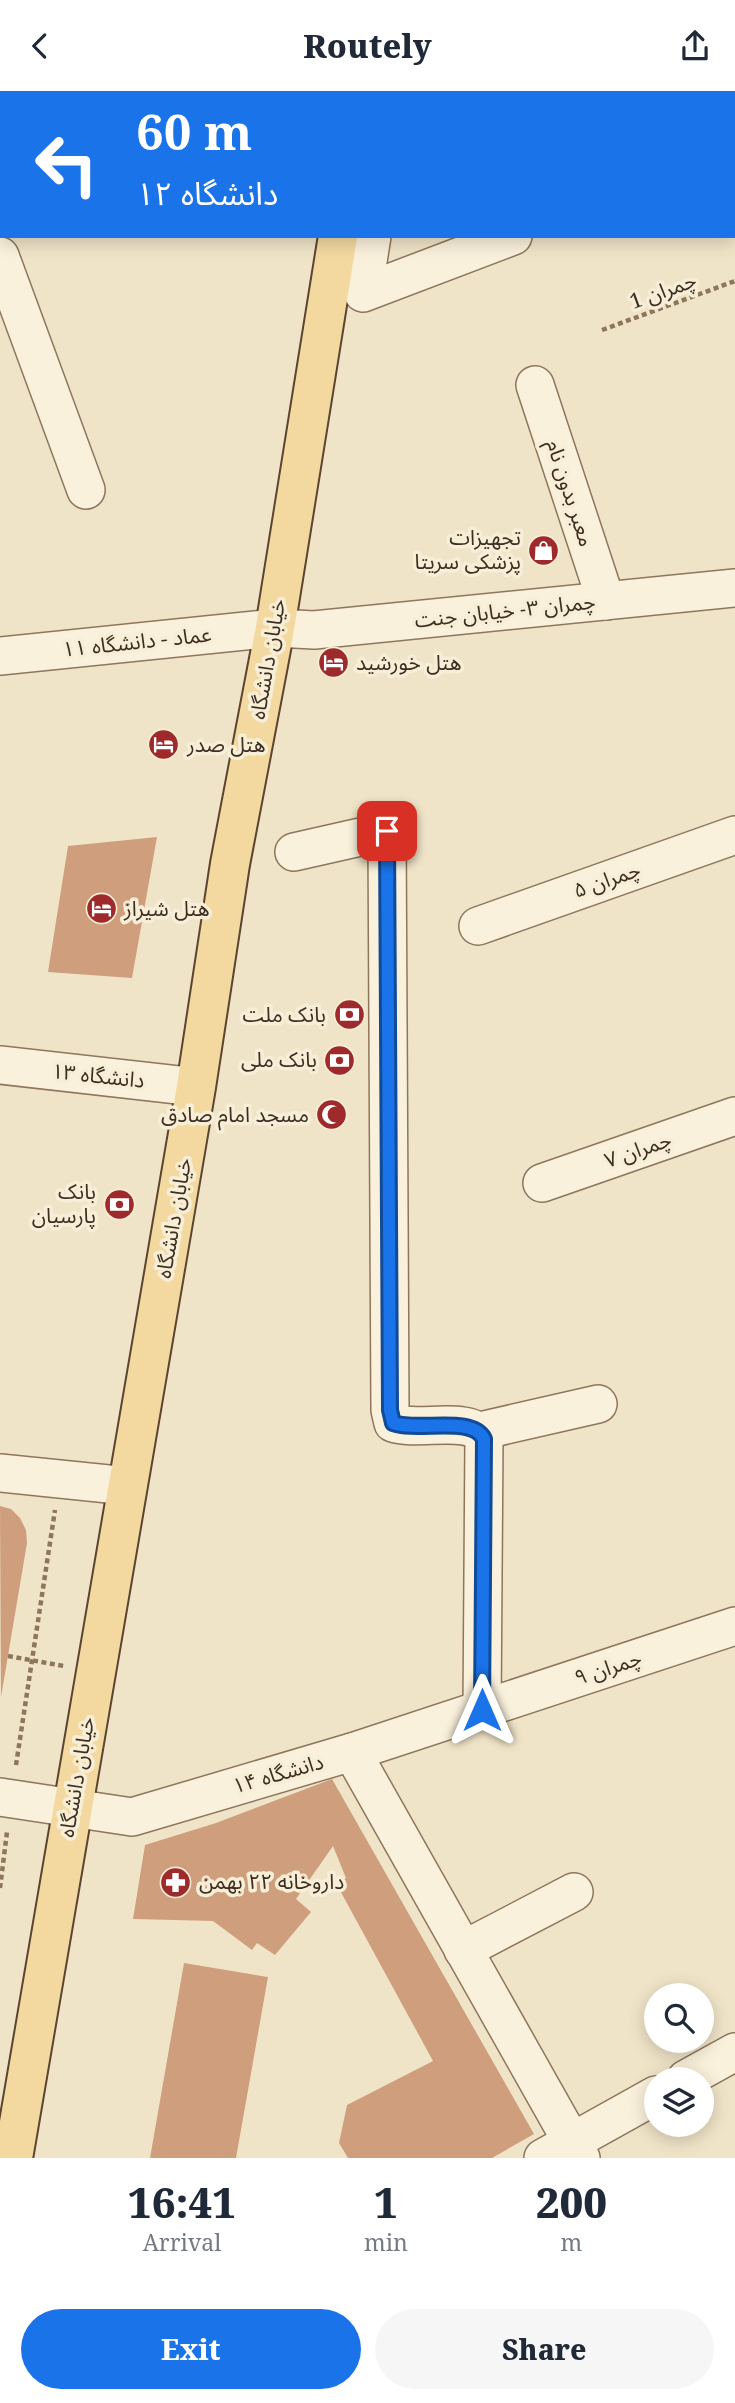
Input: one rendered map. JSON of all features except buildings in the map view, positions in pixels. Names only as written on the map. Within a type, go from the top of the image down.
[{"type":"main road","name":"خیابان دانشگاه","points":[[13,2158],[196,1087],[230,863],[275,628],[338,238]]},
{"type":"street","points":[[372,238],[363,293],[508,238]]},
{"type":"street","points":[[0,256],[86,491]]},
{"type":"street","name":"معبر بدون نام","points":[[535,385],[606,601]]},
{"type":"street","name":"چمران ۳- خیابان جنت","points":[[275,628],[313,630],[735,589]]},
{"type":"street","name":"عماد - دانشگاه ۱۱","points":[[0,656],[275,628]]},
{"type":"street","points":[[294,852],[387,831],[390,1410],[393,1423],[406,1427],[470,1426],[480,1431],[484,1439],[482,1710]]},
{"type":"street","name":"چمران ۵","points":[[478,926],[735,835]]},
{"type":"street","name":"دانشگاه ۱۳","points":[[0,1065],[196,1087]]},
{"type":"street","name":"چمران ۷","points":[[542,1183],[735,1116]]},
{"type":"street","points":[[480,1431],[598,1404]]},
{"type":"street","points":[[0,1473],[128,1486]]},
{"type":"street","name":"چمران ۹","points":[[482,1710],[735,1626]]},
{"type":"street","name":"دانشگاه ۱۴","points":[[5,1798],[132,1817],[352,1752],[482,1710]]},
{"type":"street","points":[[352,1752],[463,1950],[565,2153],[644,2103]]},
{"type":"street","points":[[463,1950],[574,1892]]},
{"type":"street","points":[[708,2067],[735,2052]]},
{"type":"path","name":"چمران 1","points":[[603,330],[735,281]]},
{"type":"path","points":[[0,1888],[5,1798],[32,1661],[60,1478]]},
{"type":"path","points":[[8,1656],[96,1671]]},
{"type":"place","name":"تجهیزات پزشکی سریتا","points":[[544,550]]},
{"type":"place","name":"هتل خورشید","points":[[333,663]]},
{"type":"place","name":"هتل صدر","points":[[164,745]]},
{"type":"place","name":"هتل شیراز","points":[[101,909]]},
{"type":"place","name":"بانک ملت","points":[[349,1015]]},
{"type":"place","name":"بانک ملی","points":[[340,1060]]},
{"type":"place","name":"مسجد امام صادق","points":[[332,1115]]},
{"type":"place","name":"بانک پارسیان","points":[[119,1204]]},
{"type":"place","name":"داروخانه ۲۲ بهمن","points":[[176,1882]]},
{"type":"route","points":[[387,831],[390,1410],[393,1423],[406,1427],[470,1426],[480,1431],[484,1439],[482,1710]]}]
